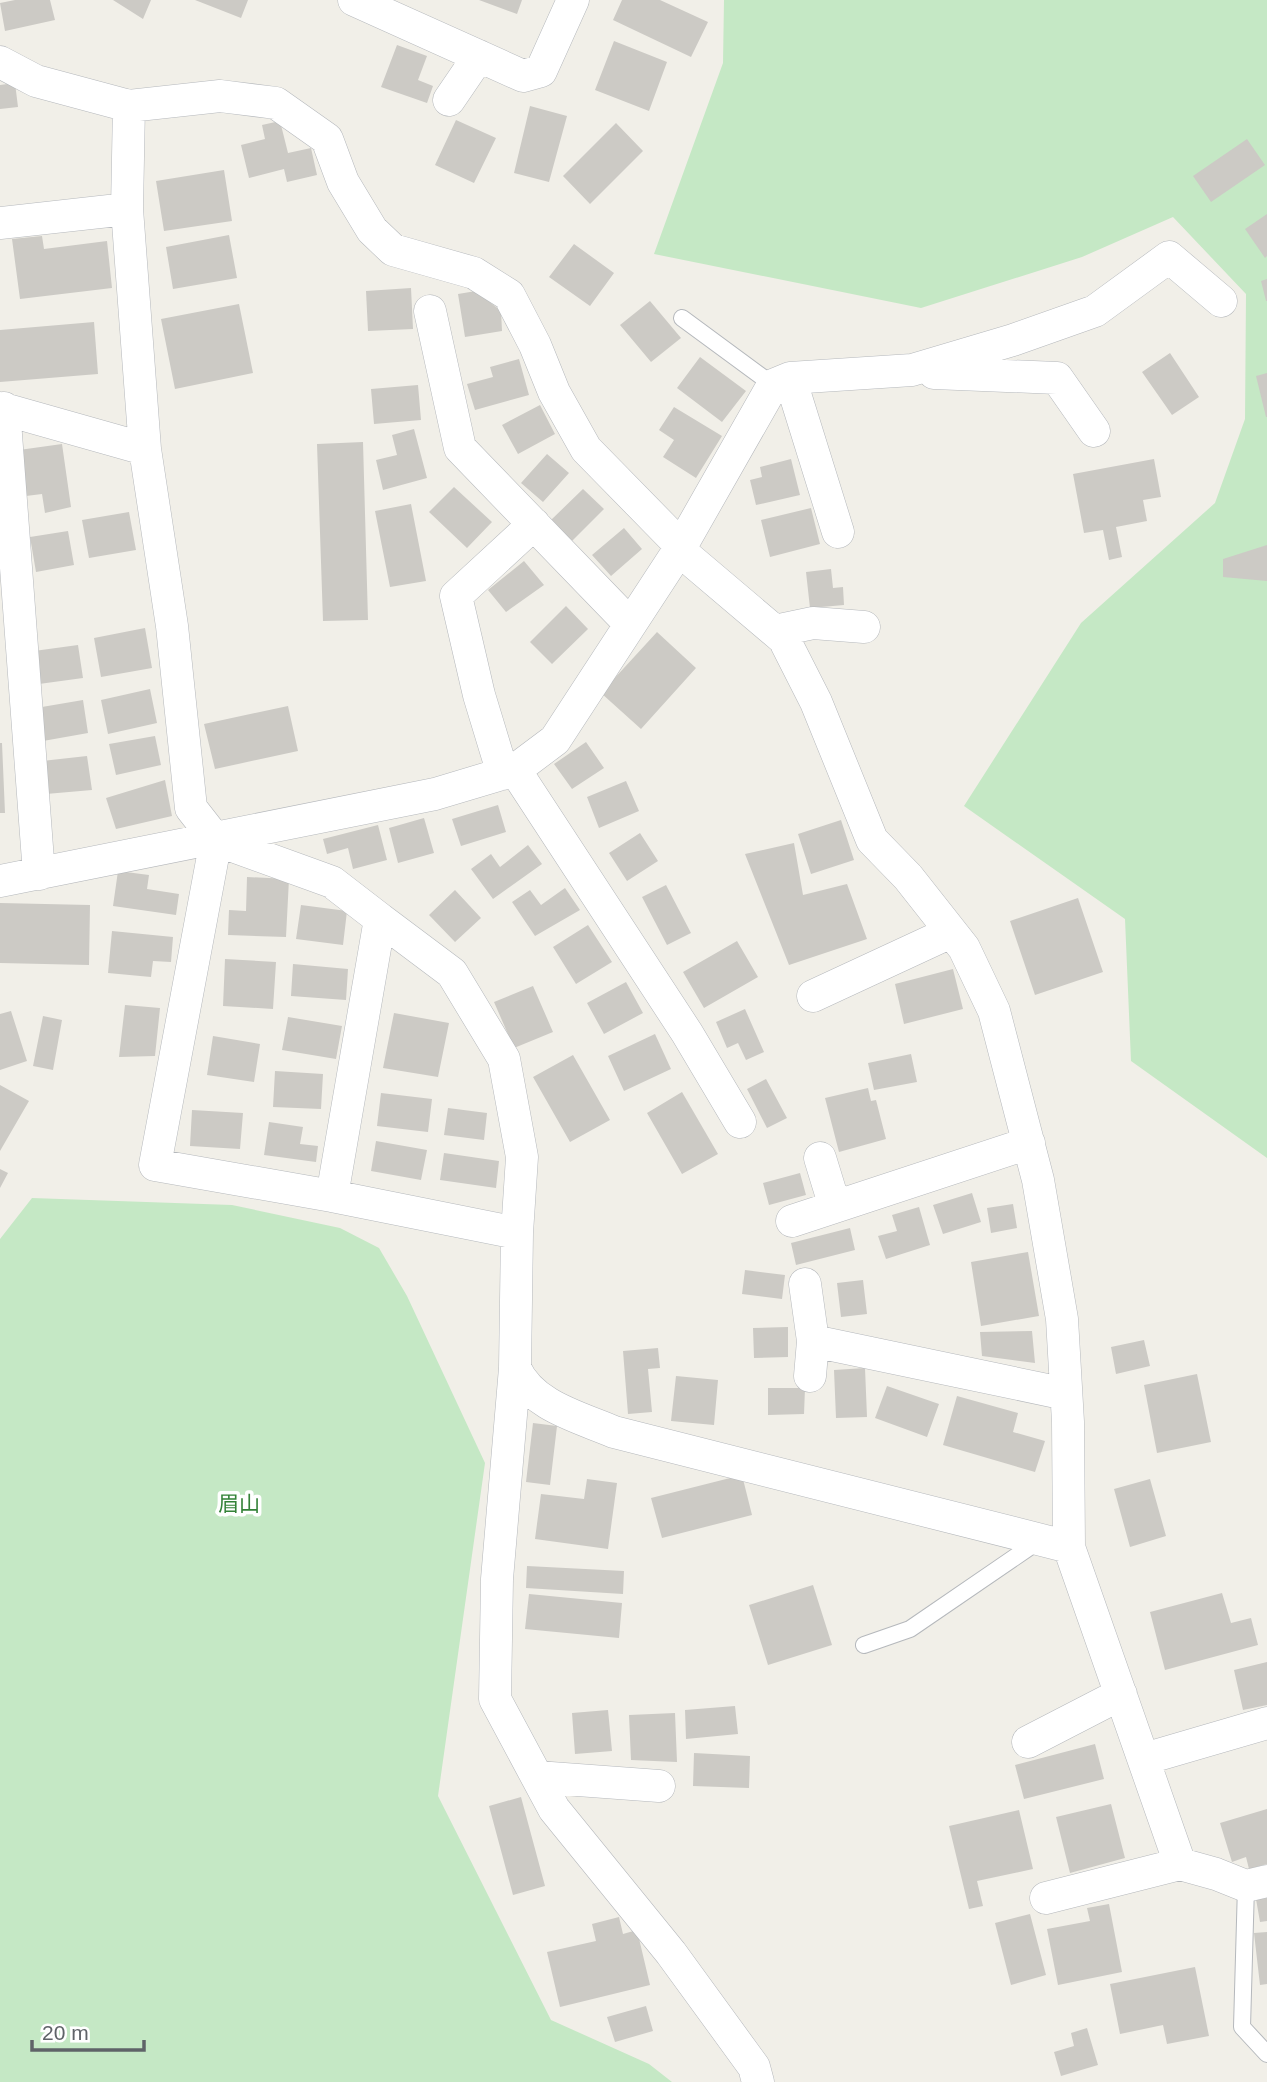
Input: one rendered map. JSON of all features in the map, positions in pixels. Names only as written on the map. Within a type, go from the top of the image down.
[{"type":"street","points":[[354,0],[523,76],[541,71],[573,0]]},
{"type":"street","points":[[449,100],[479,56]]},
{"type":"street","points":[[0,62],[36,81],[129,106],[220,96],[276,103],[327,139],[344,182],[372,230],[393,250],[474,273],[509,295],[535,345],[554,392],[586,449],[680,548],[784,639],[816,702],[872,840],[908,877],[964,948],[994,1011],[1038,1180],[1062,1319],[1066,1394],[1055,1544],[1121,1694],[1180,1864]]},
{"type":"street","points":[[129,106],[127,209],[145,450],[172,626],[191,808],[216,840],[332,882],[452,973],[504,1059],[522,1157],[517,1233],[515,1368],[496,1579],[495,1699],[554,1809],[671,1953],[757,2077]]},
{"type":"street","points":[[0,223],[127,209]]},
{"type":"street","points":[[781,382],[912,370],[1013,340],[1096,312],[1169,257],[1221,301]]},
{"type":"street","points":[[430,311],[460,448],[630,624]]},
{"type":"street","points":[[884,372],[1057,378],[1094,431]]},
{"type":"street","points":[[0,881],[216,840],[435,794],[509,772],[555,740],[680,548],[781,382]]},
{"type":"street","points":[[781,382],[838,532]]},
{"type":"street","points":[[38,874],[2,408],[145,450]]},
{"type":"street","points":[[534,524],[456,596],[479,695],[509,772],[687,1033],[740,1122]]},
{"type":"street","points":[[775,631],[813,624],[864,627]]},
{"type":"street","points":[[216,840],[155,1165],[517,1233]]},
{"type":"street","points":[[331,1196],[380,919]]},
{"type":"street","points":[[813,996],[951,932]]},
{"type":"street","points":[[792,1221],[1029,1143]]},
{"type":"street","points":[[820,1158],[835,1207]]},
{"type":"street","points":[[805,1284],[813,1341],[810,1376]]},
{"type":"street","points":[[813,1341],[1066,1394]]},
{"type":"street","points":[[515,1368],[521,1381],[545,1402],[614,1433],[1055,1544]]},
{"type":"street","points":[[1028,1742],[1121,1694]]},
{"type":"street","points":[[1144,1759],[1267,1723]]},
{"type":"street","points":[[537,1777],[659,1786]]},
{"type":"street","points":[[1046,1898],[1180,1864],[1257,1884]]},
{"type":"lane","points":[[682,318],[781,382]]},
{"type":"lane","points":[[864,1645],[910,1629],[1055,1544]]},
{"type":"lane","points":[[1257,1884],[1242,2027],[1267,2054]]},
{"type":"green space","points":[[724,0],[1267,0],[1267,1158],[1131,1061],[1125,919],[964,806],[1081,623],[1215,503],[1245,419],[1246,294],[1173,217],[1082,257],[921,308],[654,254],[723,63]]},
{"type":"green space","name":"眉山","points":[[32,1198],[232,1205],[340,1228],[379,1248],[407,1296],[485,1463],[438,1796],[551,2020],[649,2064],[672,2082],[0,2082],[0,1239]]},
{"type":"building","points":[[50,0],[55,20],[5,31],[0,3]]},
{"type":"building","points":[[113,0],[151,0],[143,19]]},
{"type":"building","points":[[195,0],[248,0],[241,18]]},
{"type":"building","points":[[479,0],[522,0],[517,14]]},
{"type":"building","points":[[622,0],[660,0],[708,22],[691,57],[613,20]]},
{"type":"building","points":[[614,41],[667,62],[649,111],[595,90]]},
{"type":"building","points":[[397,45],[427,56],[418,80],[433,86],[427,103],[381,87]]},
{"type":"building","points":[[15,83],[18,107],[0,109],[0,85]]},
{"type":"building","points":[[530,106],[567,116],[549,182],[514,173]]},
{"type":"building","points":[[456,120],[496,138],[474,183],[435,165]]},
{"type":"building","points":[[280,121],[288,153],[311,148],[317,175],[287,182],[284,169],[249,178],[241,145],[265,139],[262,125]]},
{"type":"building","points":[[616,123],[643,151],[590,204],[563,176]]},
{"type":"building","points":[[1247,139],[1265,165],[1211,202],[1193,176]]},
{"type":"building","points":[[224,170],[232,221],[164,231],[156,181]]},
{"type":"building","points":[[1267,214],[1267,256],[1265,258],[1245,229]]},
{"type":"building","points":[[229,235],[237,278],[173,289],[166,247]]},
{"type":"building","points":[[42,236],[44,249],[107,241],[112,288],[20,299],[12,239]]},
{"type":"building","points":[[574,244],[614,273],[590,306],[549,277]]},
{"type":"building","points":[[1267,279],[1267,301],[1266,301],[1261,281]]},
{"type":"building","points":[[411,288],[413,329],[368,331],[366,291]]},
{"type":"building","points":[[476,291],[501,311],[502,331],[465,337],[458,294]]},
{"type":"building","points":[[650,301],[681,338],[651,362],[620,325]]},
{"type":"building","points":[[239,304],[253,373],[175,389],[161,319]]},
{"type":"building","points":[[94,322],[98,374],[0,382],[0,330]]},
{"type":"building","points":[[1170,353],[1199,397],[1172,415],[1142,372]]},
{"type":"building","points":[[700,357],[746,391],[722,422],[677,388]]},
{"type":"building","points":[[519,359],[529,395],[475,410],[467,384],[493,377],[490,367]]},
{"type":"building","points":[[1267,373],[1267,417],[1266,417],[1256,376]]},
{"type":"building","points":[[418,385],[421,420],[374,424],[371,389]]},
{"type":"building","points":[[540,405],[555,434],[518,454],[502,425]]},
{"type":"building","points":[[674,407],[722,436],[696,478],[663,457],[674,440],[659,430]]},
{"type":"building","points":[[414,429],[427,478],[383,490],[376,460],[397,455],[392,435]]},
{"type":"building","points":[[363,442],[368,620],[323,621],[317,444]]},
{"type":"building","points":[[62,444],[71,507],[45,513],[42,494],[26,496],[19,450]]},
{"type":"building","points":[[547,454],[569,473],[543,502],[521,483]]},
{"type":"building","points":[[791,459],[800,495],[756,505],[750,480],[762,477],[760,467]]},
{"type":"building","points":[[1154,459],[1161,497],[1143,500],[1147,521],[1116,527],[1122,557],[1109,560],[1103,530],[1084,533],[1073,474]]},
{"type":"building","points":[[454,487],[492,522],[467,548],[429,512]]},
{"type":"building","points":[[583,489],[604,509],[572,541],[551,520]]},
{"type":"building","points":[[411,504],[426,581],[390,587],[375,511]]},
{"type":"building","points":[[811,508],[820,544],[770,557],[761,520]]},
{"type":"building","points":[[129,512],[136,550],[89,558],[82,520]]},
{"type":"building","points":[[624,528],[642,549],[611,576],[592,555]]},
{"type":"building","points":[[68,531],[74,565],[36,572],[30,537]]},
{"type":"building","points":[[1267,545],[1267,581],[1223,577],[1223,559]]},
{"type":"building","points":[[524,561],[544,585],[506,612],[488,590]]},
{"type":"building","points":[[831,569],[833,588],[843,587],[844,605],[810,608],[806,572]]},
{"type":"building","points":[[566,606],[588,629],[552,664],[530,642]]},
{"type":"building","points":[[145,628],[152,668],[101,677],[94,638]]},
{"type":"building","points":[[657,632],[696,668],[641,729],[601,693]]},
{"type":"building","points":[[78,645],[83,678],[39,684],[34,651]]},
{"type":"building","points":[[150,689],[157,723],[108,734],[101,700]]},
{"type":"building","points":[[83,700],[88,733],[43,741],[36,708]]},
{"type":"building","points":[[288,706],[298,751],[215,769],[204,724]]},
{"type":"building","points":[[155,736],[161,765],[116,775],[109,744]]},
{"type":"building","points":[[586,742],[604,768],[572,789],[554,764]]},
{"type":"building","points":[[2,743],[5,813],[0,813]]},
{"type":"building","points":[[87,756],[92,790],[46,794],[42,761]]},
{"type":"building","points":[[165,780],[172,816],[116,829],[106,798]]},
{"type":"building","points":[[626,781],[639,811],[599,828],[587,797]]},
{"type":"building","points":[[498,805],[506,832],[461,846],[452,819]]},
{"type":"building","points":[[424,818],[434,853],[398,863],[389,828]]},
{"type":"building","points":[[841,820],[854,860],[811,874],[798,834]]},
{"type":"building","points":[[378,825],[387,860],[353,869],[348,848],[327,854],[323,839]]},
{"type":"building","points":[[640,833],[658,861],[627,881],[609,853]]},
{"type":"building","points":[[794,843],[803,895],[847,884],[867,939],[789,965],[745,854]]},
{"type":"building","points":[[528,845],[542,864],[493,899],[471,869],[491,854],[500,867]]},
{"type":"building","points":[[118,871],[149,875],[147,889],[179,894],[176,915],[113,906]]},
{"type":"building","points":[[247,877],[289,879],[286,937],[228,935],[229,910],[246,911]]},
{"type":"building","points":[[666,885],[691,933],[667,945],[642,897]]},
{"type":"building","points":[[565,888],[580,910],[535,936],[512,902],[530,890],[541,905]]},
{"type":"building","points":[[455,890],[481,918],[455,942],[429,915]]},
{"type":"building","points":[[1078,898],[1103,972],[1035,995],[1010,921]]},
{"type":"building","points":[[0,903],[90,905],[89,965],[0,963]]},
{"type":"building","points":[[301,905],[347,911],[343,945],[296,939]]},
{"type":"building","points":[[588,925],[612,962],[576,984],[553,947]]},
{"type":"building","points":[[112,931],[173,937],[171,962],[153,961],[151,977],[108,973]]},
{"type":"building","points":[[737,941],[758,977],[704,1008],[683,972]]},
{"type":"building","points":[[225,959],[276,962],[273,1009],[223,1006]]},
{"type":"building","points":[[293,964],[348,969],[346,1000],[291,996]]},
{"type":"building","points":[[953,969],[963,1009],[904,1024],[895,984]]},
{"type":"building","points":[[626,982],[643,1013],[604,1034],[587,1003]]},
{"type":"building","points":[[533,986],[553,1032],[514,1048],[494,1002]]},
{"type":"building","points":[[125,1005],[160,1008],[155,1056],[119,1057]]},
{"type":"building","points":[[745,1009],[764,1052],[746,1060],[738,1043],[727,1048],[716,1022]]},
{"type":"building","points":[[11,1011],[27,1061],[0,1070],[0,1014]]},
{"type":"building","points":[[394,1013],[449,1023],[438,1077],[383,1068]]},
{"type":"building","points":[[43,1016],[62,1020],[53,1070],[33,1066]]},
{"type":"building","points":[[288,1017],[342,1026],[336,1059],[282,1050]]},
{"type":"building","points":[[655,1034],[671,1069],[624,1091],[608,1056]]},
{"type":"building","points":[[213,1036],[260,1044],[254,1082],[207,1075]]},
{"type":"building","points":[[911,1054],[917,1082],[874,1090],[868,1063]]},
{"type":"building","points":[[573,1055],[610,1120],[570,1142],[533,1077]]},
{"type":"building","points":[[275,1071],[323,1074],[321,1109],[273,1107]]},
{"type":"building","points":[[766,1079],[787,1118],[767,1128],[747,1089]]},
{"type":"building","points":[[0,1085],[29,1101],[0,1151]]},
{"type":"building","points":[[868,1088],[871,1101],[876,1100],[886,1139],[839,1152],[825,1098]]},
{"type":"building","points":[[682,1092],[718,1154],[682,1174],[647,1113]]},
{"type":"building","points":[[381,1093],[432,1099],[428,1132],[377,1126]]},
{"type":"building","points":[[448,1108],[487,1113],[484,1140],[444,1135]]},
{"type":"building","points":[[192,1110],[243,1113],[240,1149],[190,1146]]},
{"type":"building","points":[[269,1122],[303,1127],[300,1144],[318,1146],[316,1162],[264,1155]]},
{"type":"building","points":[[376,1141],[427,1150],[421,1180],[371,1171]]},
{"type":"building","points":[[444,1153],[499,1161],[496,1188],[440,1180]]},
{"type":"building","points":[[0,1169],[8,1173],[0,1188]]},
{"type":"building","points":[[800,1173],[806,1195],[769,1205],[763,1183]]},
{"type":"building","points":[[972,1193],[981,1222],[943,1234],[933,1205]]},
{"type":"building","points":[[1013,1204],[1017,1228],[991,1233],[987,1208]]},
{"type":"building","points":[[919,1207],[930,1245],[886,1259],[878,1236],[897,1231],[892,1215]]},
{"type":"building","points":[[850,1228],[855,1250],[796,1265],[791,1243]]},
{"type":"building","points":[[1028,1252],[1039,1316],[981,1326],[971,1262]]},
{"type":"building","points":[[745,1270],[785,1275],[782,1299],[742,1294]]},
{"type":"building","points":[[863,1280],[867,1314],[841,1317],[837,1283]]},
{"type":"building","points":[[788,1327],[788,1357],[754,1358],[753,1328]]},
{"type":"building","points":[[1032,1331],[1035,1363],[982,1356],[980,1332]]},
{"type":"building","points":[[1144,1340],[1150,1366],[1116,1374],[1111,1347]]},
{"type":"building","points":[[658,1348],[660,1368],[648,1369],[652,1412],[628,1414],[623,1351]]},
{"type":"building","points":[[865,1368],[867,1417],[836,1418],[834,1370]]},
{"type":"building","points":[[1197,1374],[1211,1442],[1157,1453],[1144,1385]]},
{"type":"building","points":[[676,1376],[718,1380],[714,1425],[671,1421]]},
{"type":"building","points":[[887,1386],[939,1404],[927,1437],[875,1418]]},
{"type":"building","points":[[768,1388],[805,1388],[804,1414],[768,1415]]},
{"type":"building","points":[[957,1396],[1018,1413],[1013,1432],[1045,1441],[1035,1472],[943,1445]]},
{"type":"building","points":[[533,1423],[557,1426],[550,1485],[526,1482]]},
{"type":"building","points":[[742,1475],[752,1515],[662,1538],[651,1498]]},
{"type":"building","points":[[587,1479],[617,1483],[608,1549],[535,1539],[541,1494],[584,1499]]},
{"type":"building","points":[[1150,1479],[1166,1536],[1130,1547],[1114,1489]]},
{"type":"building","points":[[527,1566],[624,1571],[623,1594],[526,1588]]},
{"type":"building","points":[[813,1585],[832,1645],[768,1665],[749,1605]]},
{"type":"building","points":[[1222,1593],[1231,1623],[1251,1618],[1258,1645],[1165,1670],[1150,1612]]},
{"type":"building","points":[[529,1594],[622,1603],[619,1638],[525,1629]]},
{"type":"building","points":[[1267,1662],[1267,1705],[1243,1710],[1234,1670]]},
{"type":"building","points":[[735,1706],[738,1734],[686,1739],[685,1710]]},
{"type":"building","points":[[608,1710],[612,1751],[575,1754],[572,1713]]},
{"type":"building","points":[[675,1713],[677,1762],[631,1760],[629,1715]]},
{"type":"building","points":[[1095,1744],[1104,1779],[1024,1799],[1015,1765]]},
{"type":"building","points":[[694,1753],[750,1756],[749,1788],[693,1786]]},
{"type":"building","points":[[521,1797],[545,1886],[513,1895],[489,1806]]},
{"type":"building","points":[[1111,1804],[1125,1858],[1070,1873],[1056,1817]]},
{"type":"building","points":[[1267,1809],[1267,1864],[1249,1869],[1246,1857],[1232,1862],[1220,1823]]},
{"type":"building","points":[[1019,1810],[1033,1869],[977,1881],[983,1906],[969,1909],[949,1826]]},
{"type":"building","points":[[1267,1898],[1267,1921],[1260,1922],[1256,1899]]},
{"type":"building","points":[[1109,1904],[1122,1972],[1058,1985],[1047,1929],[1090,1921],[1087,1908]]},
{"type":"building","points":[[1030,1914],[1046,1975],[1011,1985],[995,1923]]},
{"type":"building","points":[[619,1917],[623,1934],[637,1930],[650,1985],[560,2007],[547,1952],[596,1941],[592,1924]]},
{"type":"building","points":[[1267,1932],[1267,1984],[1260,1985],[1254,1933]]},
{"type":"building","points":[[1195,1967],[1209,2036],[1167,2044],[1163,2025],[1120,2034],[1110,1984]]},
{"type":"building","points":[[646,2006],[653,2031],[615,2042],[607,2017]]},
{"type":"building","points":[[1087,2028],[1098,2065],[1061,2076],[1054,2052],[1074,2046],[1071,2033]]}]
